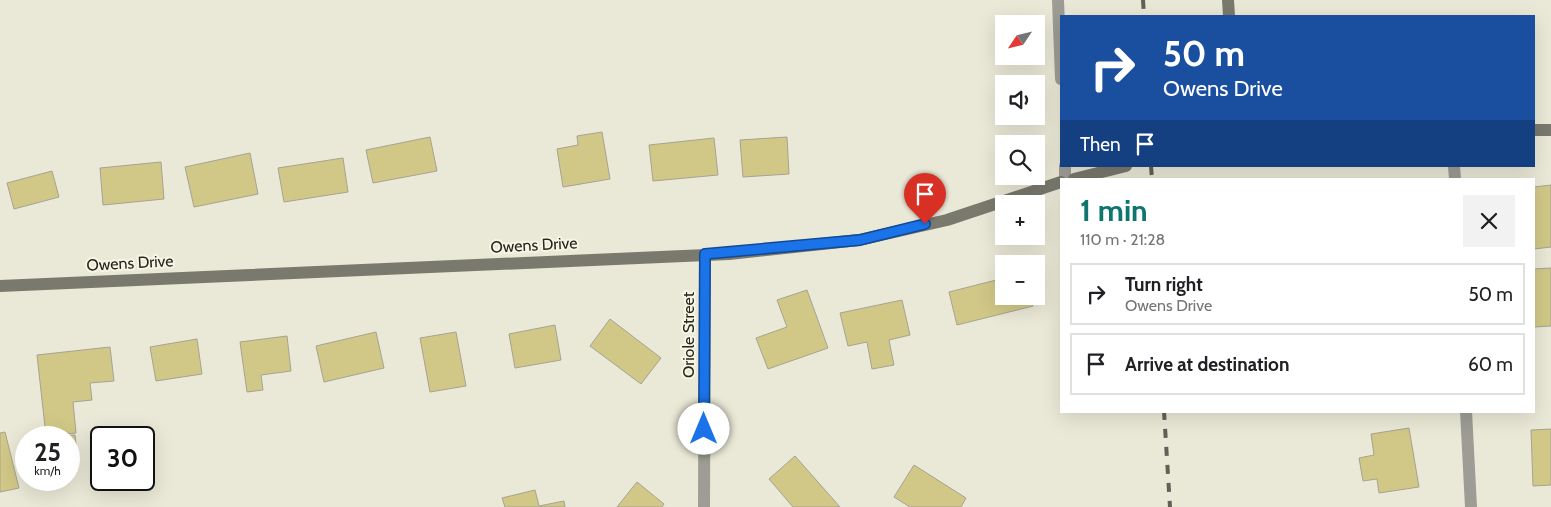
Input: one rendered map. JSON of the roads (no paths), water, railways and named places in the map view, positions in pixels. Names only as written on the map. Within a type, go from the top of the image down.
[{"type":"street","points":[[1058,0],[1060,53]]},
{"type":"street","points":[[1228,0],[1229,15]]},
{"type":"street","points":[[1535,130],[1551,130]]},
{"type":"street","points":[[1078,178],[1122,167]]},
{"type":"street","name":"Owens Drive","points":[[0,286],[705,254],[860,240],[947,220],[1060,182]]},
{"type":"street","name":"Oriole Street","points":[[704,507],[705,254]]},
{"type":"street","points":[[1466,413],[1471,507]]},
{"type":"railway","points":[[1143,0],[1144,15]]},
{"type":"railway","points":[[1151,167],[1152,178]]},
{"type":"railway","points":[[1164,413],[1170,507]]}]
